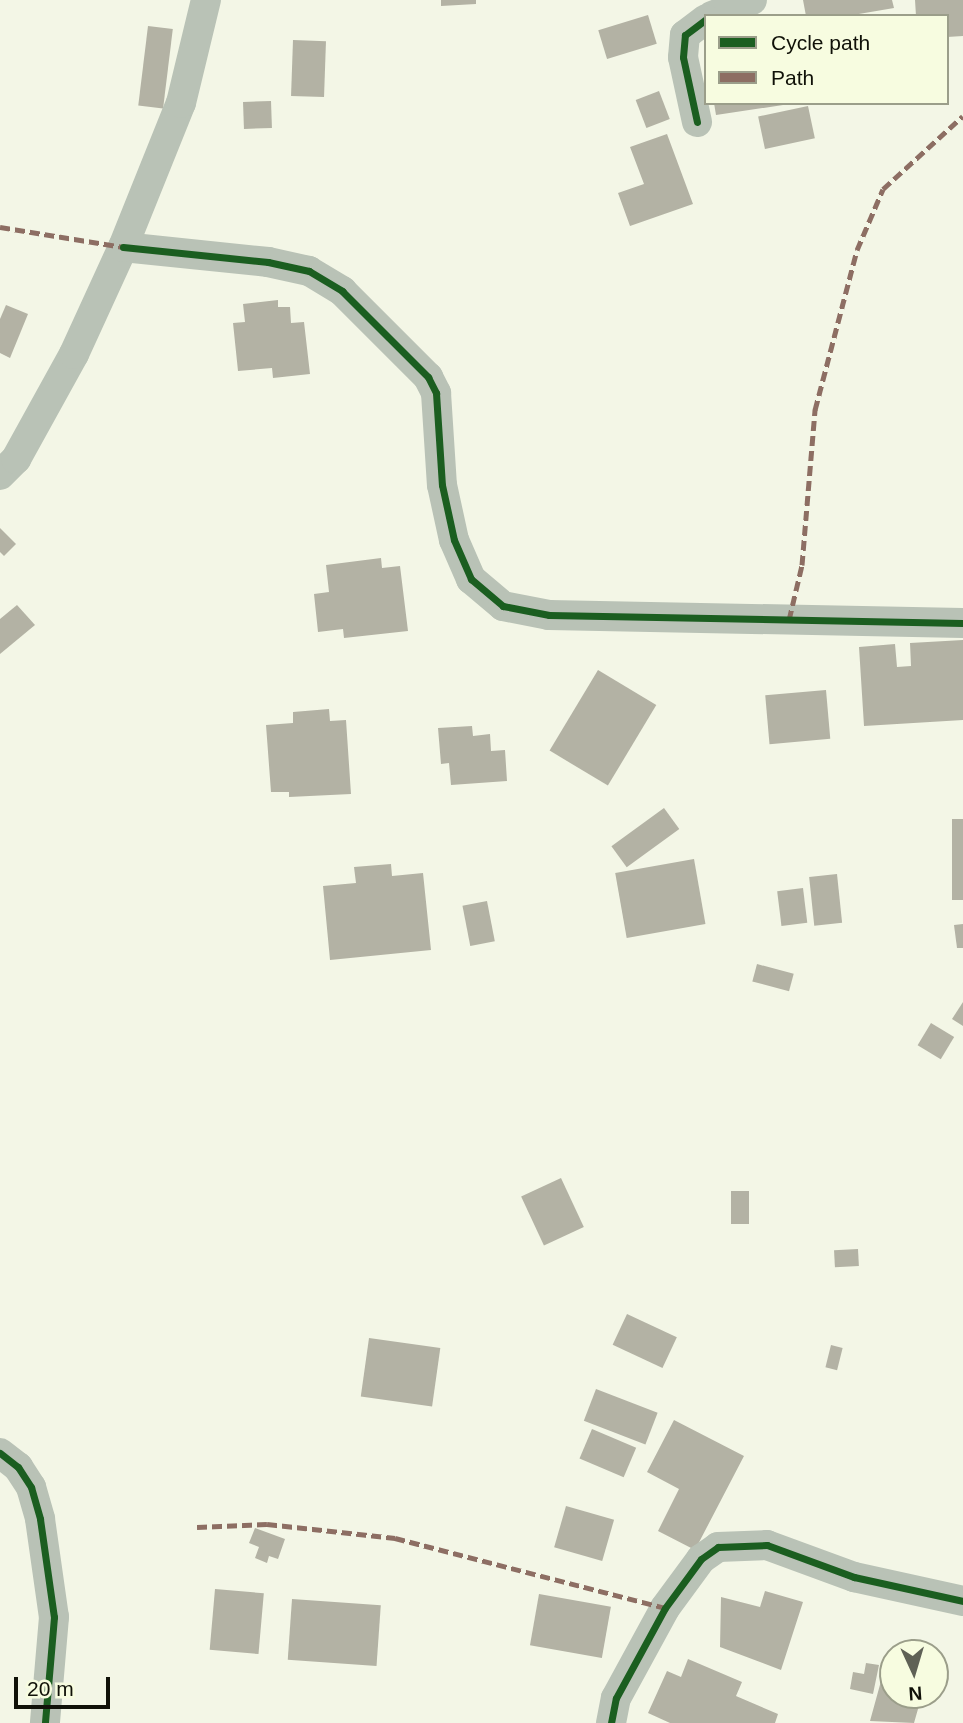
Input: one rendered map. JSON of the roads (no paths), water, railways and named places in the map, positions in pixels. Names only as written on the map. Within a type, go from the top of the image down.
[{"type":"street","points":[[0,475],[16,458],[74,354],[123,247],[181,103],[206,0]]},
{"type":"street","points":[[717,14],[752,0]]},
{"type":"street","points":[[696,122],[683,57],[685,35],[704,21]]},
{"type":"street","points":[[123,247],[268,262],[310,271],[342,291],[428,377],[436,393],[442,485],[454,540],[471,579],[503,606],[549,615],[963,623]]},
{"type":"street","points":[[0,1454],[18,1467],[31,1487],[40,1519],[54,1617],[45,1723]]},
{"type":"street","points":[[611,1723],[616,1698],[665,1608],[701,1559],[718,1547],[767,1545],[855,1577],[963,1601]]}]
